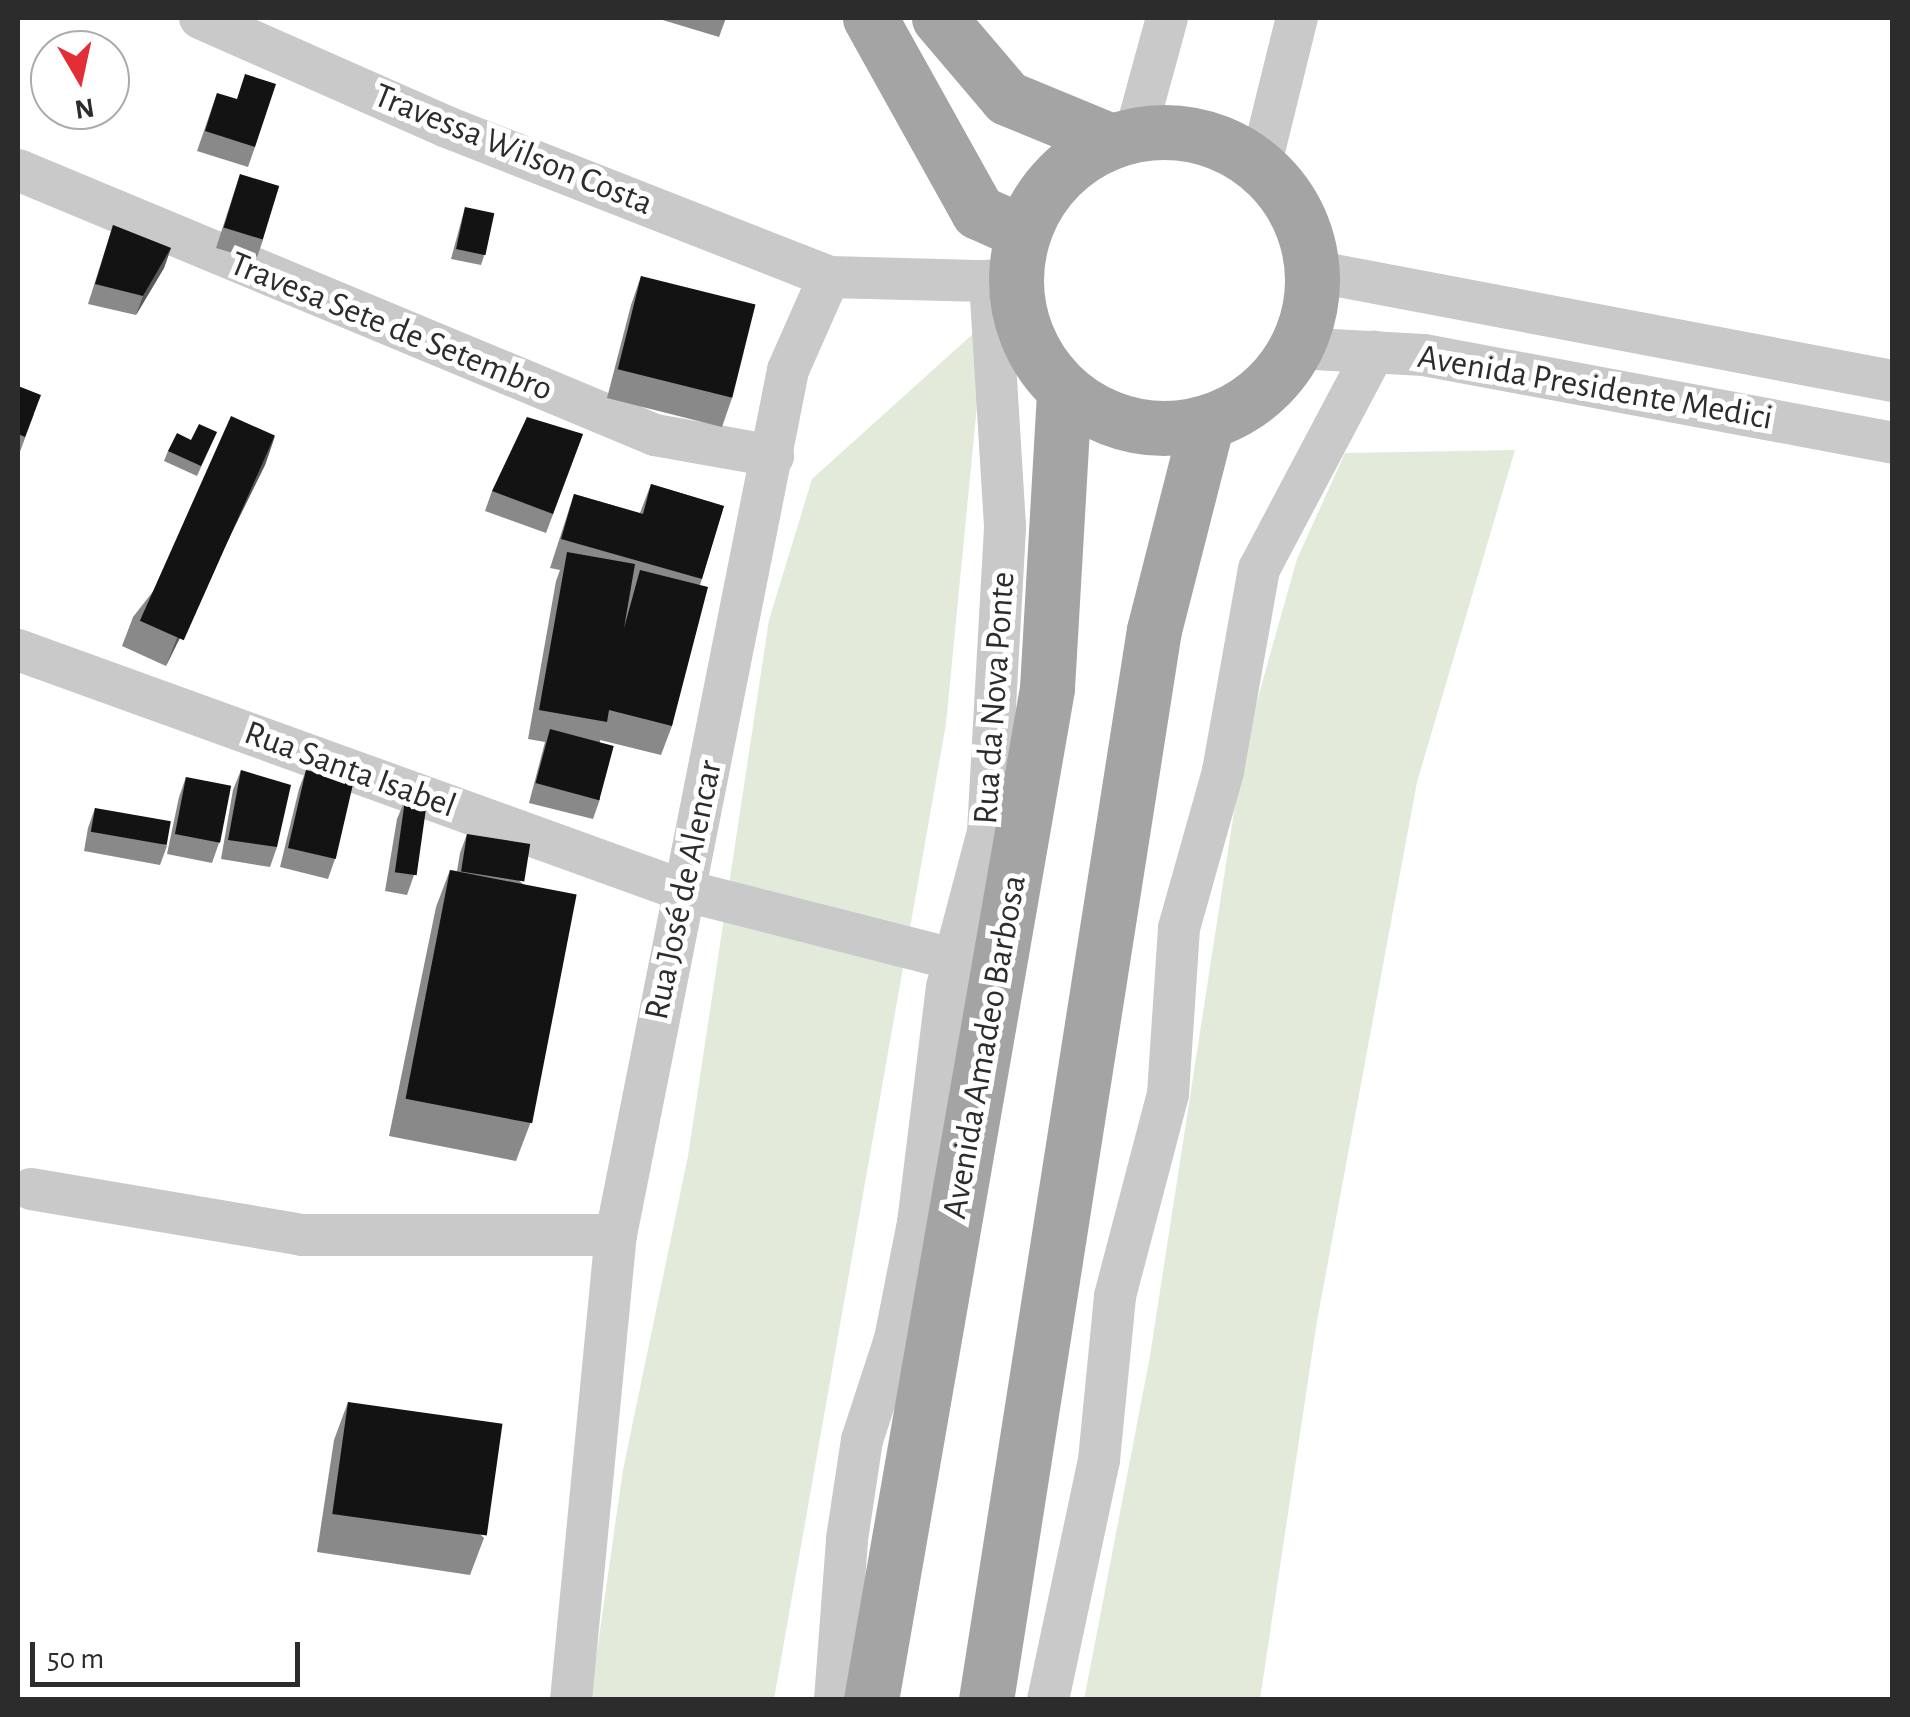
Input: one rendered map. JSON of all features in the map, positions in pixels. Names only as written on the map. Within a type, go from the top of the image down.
[{"type":"main road","points":[[870,18],[1009,264],[1033,352],[1064,391],[1108,417],[1140,424],[1207,422],[1258,393],[1296,348],[1309,311],[1313,271],[1307,235],[1287,196],[1260,167],[1223,144],[1180,132],[1122,138],[1006,98],[940,18]]},
{"type":"main road","points":[[1009,264],[1048,186],[1122,138]]},
{"type":"main road","name":"Avenida Amadeo Barbosa","points":[[871,1700],[976,964],[1047,688],[1064,391]]},
{"type":"main road","points":[[986,1700],[1154,630],[1207,422]]},
{"type":"street","name":"Travessa Wilson Costa","points":[[200,18],[447,127],[829,277]]},
{"type":"street","points":[[1122,138],[1166,18]]},
{"type":"street","points":[[1260,167],[1297,18]]},
{"type":"street","name":"Travesa Sete de Setembro","points":[[18,170],[655,435],[773,456]]},
{"type":"street","points":[[829,277],[1009,264]]},
{"type":"street","name":"Rua da Nova Ponte","points":[[835,1700],[852,1506],[976,964],[1006,526],[1009,264]]},
{"type":"street","name":"Avenida Presidente Medici","points":[[1313,271],[1892,381]]},
{"type":"street","name":"Rua José de Alencar","points":[[571,1700],[616,1235],[788,370],[829,277]]},
{"type":"street","name":"Avenida Presidente Medici","points":[[1296,348],[1374,352],[1520,372],[1892,442]]},
{"type":"street","points":[[1048,1700],[1099,1460],[1115,1296],[1168,1094],[1179,928],[1223,770],[1258,569],[1374,352]]},
{"type":"street","name":"Rua Santa Isabel","points":[[18,650],[682,890],[976,964]]},
{"type":"street","points":[[31,1188],[302,1235],[616,1235]]},
{"type":"green space","points":[[985,323],[946,724],[774,1699],[590,1700],[623,1470],[688,1156],[769,620],[812,479]]},
{"type":"green space","points":[[1515,450],[1417,782],[1317,1321],[1260,1699],[1084,1700],[1150,1356],[1244,747],[1297,559],[1345,453]]},
{"type":"building","points":[[245,74],[276,84],[255,147],[205,131],[217,93],[237,99]]},
{"type":"building","points":[[240,174],[279,186],[263,240],[224,228]]},
{"type":"building","points":[[465,207],[494,213],[485,255],[456,249]]},
{"type":"building","points":[[113,225],[171,248],[143,296],[95,284]]},
{"type":"building","points":[[641,276],[755,305],[732,398],[618,369]]},
{"type":"building","points":[[18,386],[41,395],[25,437],[18,434]]},
{"type":"building","points":[[231,416],[275,436],[184,640],[140,621]]},
{"type":"building","points":[[527,417],[583,434],[553,514],[492,491]]},
{"type":"building","points":[[199,424],[217,432],[201,466],[168,451],[177,433],[191,440]]},
{"type":"building","points":[[651,484],[724,506],[702,579],[561,539],[574,494],[643,514]]},
{"type":"building","points":[[567,552],[635,564],[624,628],[640,570],[708,587],[672,726],[609,710],[607,722],[539,710]]},
{"type":"building","points":[[550,729],[614,746],[599,800],[536,783]]},
{"type":"building","points":[[241,770],[291,785],[277,847],[228,840]]},
{"type":"building","points":[[306,770],[354,781],[336,859],[288,848]]},
{"type":"building","points":[[186,777],[231,786],[220,843],[175,834]]},
{"type":"building","points":[[405,800],[427,803],[417,875],[395,872]]},
{"type":"building","points":[[95,808],[171,821],[167,845],[91,832]]},
{"type":"building","points":[[467,834],[530,844],[524,882],[461,872]]},
{"type":"building","points":[[450,870],[577,895],[532,1123],[406,1099]]},
{"type":"building","points":[[348,1402],[502,1424],[487,1536],[332,1514]]}]
